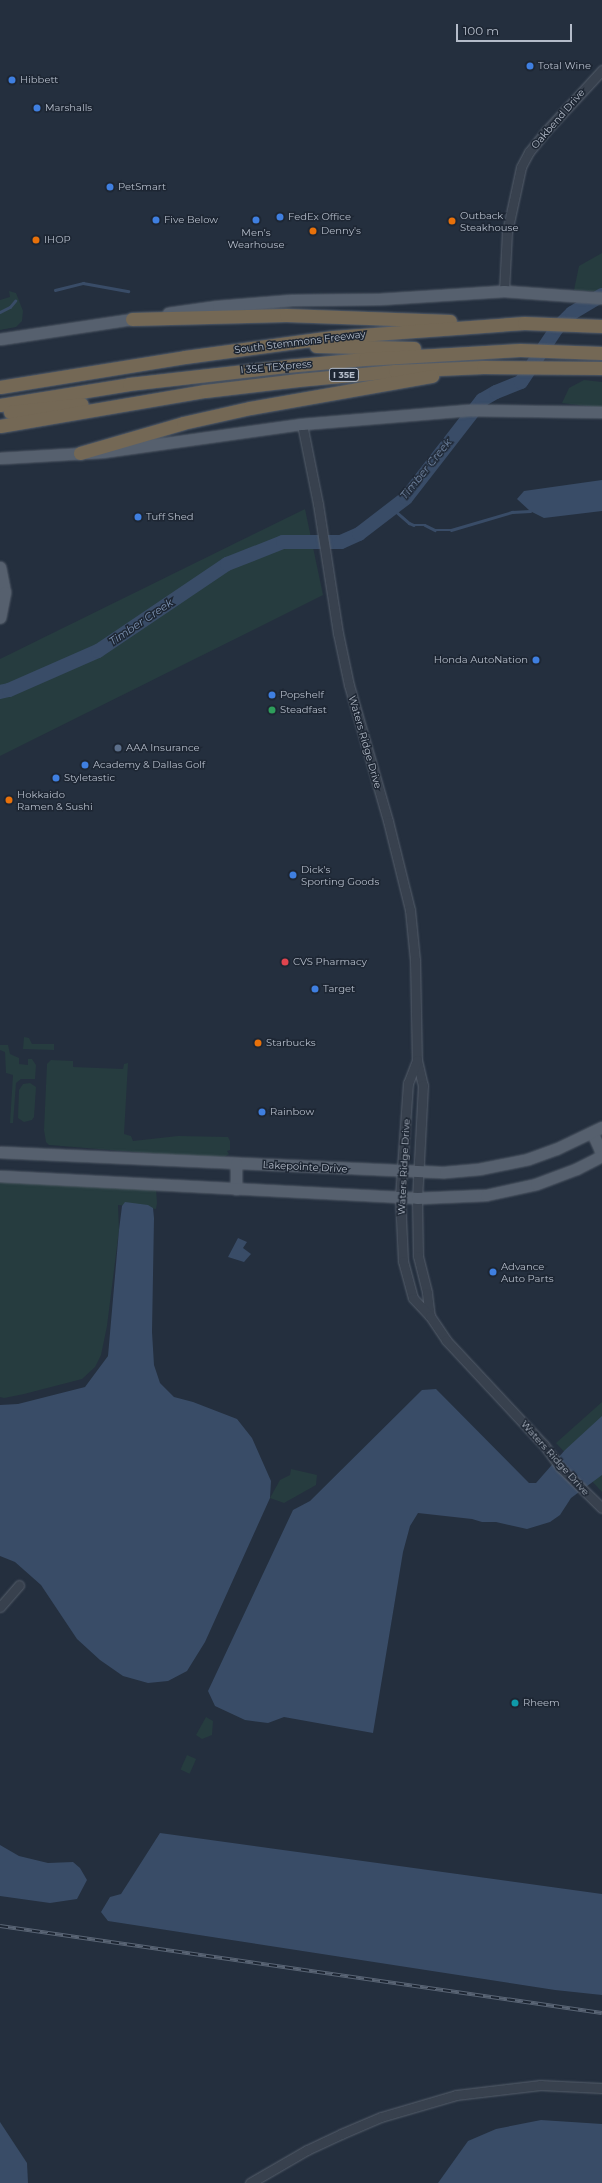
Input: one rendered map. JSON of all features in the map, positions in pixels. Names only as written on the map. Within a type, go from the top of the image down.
[{"type":"highway","points":[[132,319],[286,315],[524,323]]},
{"type":"highway","name":"South Stemmons Freeway","points":[[0,387],[266,345],[393,332],[524,323],[602,326]]},
{"type":"highway","points":[[266,345],[520,350]]},
{"type":"highway","name":"I 35E TEXpress","points":[[0,405],[129,384],[211,373],[364,359],[520,350],[602,353]]},
{"type":"highway","points":[[80,453],[183,423],[250,408],[483,367]]},
{"type":"highway","name":"I 35E","points":[[0,426],[205,391],[350,375],[483,367],[598,368]]},
{"type":"highway","points":[[0,413],[205,391]]},
{"type":"main road","points":[[0,339],[218,306],[270,302],[379,299],[504,291],[602,298]]},
{"type":"main road","points":[[0,458],[130,448],[302,424],[468,410],[568,410],[602,412]]},
{"type":"main road","points":[[0,567],[5,592],[0,618]]},
{"type":"main road","points":[[0,1176],[417,1198],[486,1194],[536,1184],[576,1170],[602,1155],[597,1130]]},
{"type":"main road","name":"Lakepointe Drive","points":[[0,1152],[419,1172],[452,1172],[505,1164],[556,1149],[597,1130]]},
{"type":"main road","points":[[236,1163],[236,1189]]},
{"type":"street","name":"Oakbend Drive","points":[[504,291],[507,232],[521,167],[529,152],[546,131],[602,70]]},
{"type":"street","name":"Waters Ridge Drive","points":[[302,424],[318,504],[338,633],[352,697],[388,821],[410,910],[415,960],[417,1060],[423,1085],[417,1198],[418,1256],[427,1294],[430,1316]]},
{"type":"street","name":"Waters Ridge Drive","points":[[417,1060],[408,1083],[400,1197],[403,1261],[413,1298],[430,1316],[446,1340],[544,1445],[561,1468],[599,1505]]},
{"type":"street","points":[[0,1607],[19,1585]]},
{"type":"street","points":[[250,2183],[307,2150],[341,2134],[381,2117],[456,2095],[540,2085],[602,2088]]},
{"type":"green space","points":[[602,253],[602,292],[574,290],[579,266]]},
{"type":"green space","points":[[9,291],[16,293],[23,311],[22,321],[16,327],[0,330],[0,300],[10,297]]},
{"type":"green space","points":[[584,380],[602,382],[602,408],[562,403],[569,388]]},
{"type":"green space","points":[[305,509],[323,595],[0,756],[0,659]]},
{"type":"green space","points":[[24,1037],[29,1038],[32,1044],[54,1044],[54,1050],[23,1049]]},
{"type":"green space","points":[[0,1045],[8,1045],[10,1054],[19,1058],[19,1064],[28,1065],[28,1059],[32,1059],[36,1065],[35,1079],[21,1079],[16,1083],[13,1123],[10,1123],[13,1075],[6,1073],[5,1052],[0,1050]]},
{"type":"green space","points":[[51,1060],[73,1061],[73,1067],[123,1069],[124,1064],[128,1063],[124,1134],[131,1136],[133,1141],[178,1136],[228,1137],[230,1141],[230,1150],[227,1151],[229,1154],[224,1157],[172,1155],[49,1145],[46,1142],[44,1130],[47,1064]]},
{"type":"green space","points":[[30,1083],[36,1087],[34,1117],[32,1120],[24,1122],[18,1118],[19,1090],[23,1084]]},
{"type":"green space","points":[[0,1181],[156,1188],[157,1203],[156,1209],[118,1205],[119,1230],[107,1326],[101,1355],[95,1367],[82,1379],[4,1398],[0,1397]]},
{"type":"green space","points":[[602,1402],[602,1492],[556,1443]]},
{"type":"green space","points":[[291,1469],[317,1475],[316,1485],[284,1503],[270,1498],[280,1480],[290,1475]]},
{"type":"green space","points":[[206,1717],[213,1721],[212,1735],[202,1739],[196,1735]]},
{"type":"green space","points":[[187,1755],[196,1759],[190,1774],[180,1770]]},
{"type":"water","points":[[602,480],[602,511],[544,518],[530,511],[517,499],[524,491]]},
{"type":"water","points":[[125,1202],[148,1205],[153,1208],[152,1332],[154,1365],[160,1383],[174,1397],[193,1402],[237,1419],[252,1438],[271,1481],[270,1498],[205,1642],[187,1671],[168,1681],[148,1683],[123,1676],[100,1660],[77,1639],[41,1585],[15,1562],[0,1556],[0,1405],[18,1404],[85,1387],[108,1356],[119,1230],[122,1206]]},
{"type":"water","points":[[238,1238],[247,1242],[243,1248],[251,1254],[244,1262],[228,1257]]},
{"type":"water","points":[[436,1389],[529,1483],[536,1483],[565,1450],[602,1416],[602,1475],[571,1498],[560,1515],[550,1522],[527,1529],[496,1522],[482,1522],[472,1519],[418,1513],[410,1526],[403,1552],[373,1733],[284,1717],[268,1723],[245,1720],[215,1706],[208,1691],[293,1510],[310,1501],[422,1390]]},
{"type":"water","points":[[160,1833],[602,1894],[602,1995],[555,1990],[108,1921],[101,1912],[110,1897],[121,1894]]},
{"type":"water","points":[[0,1845],[19,1856],[48,1863],[73,1862],[80,1868],[87,1880],[77,1899],[50,1903],[0,1896]]},
{"type":"water","points":[[541,2120],[602,2124],[602,2183],[438,2183],[468,2141],[496,2129]]},
{"type":"water","points":[[0,2122],[27,2163],[28,2183],[0,2183]]},
{"type":"waterway","points":[[55,290],[83,283],[128,291]]},
{"type":"waterway","name":"Timber Creek","points":[[0,692],[9,690],[98,651],[227,564],[283,542],[341,542],[359,534],[406,498],[482,400],[496,392],[521,382],[557,328],[572,313],[602,295]]},
{"type":"waterway","points":[[0,312],[10,307],[15,301]]},
{"type":"waterway","points":[[392,508],[409,523],[414,525],[425,525],[435,530],[451,530],[512,512],[530,511]]},
{"type":"railway","points":[[0,1926],[602,2013]]},
{"type":"place","name":"Total Wine","points":[[530,66]]},
{"type":"place","name":"Hibbett","points":[[12,80]]},
{"type":"place","name":"Marshalls","points":[[37,108]]},
{"type":"place","name":"PetSmart","points":[[110,187]]},
{"type":"place","name":"FedEx Office","points":[[280,217]]},
{"type":"place","name":"Five Below","points":[[156,220]]},
{"type":"place","name":"Men's Wearhouse","points":[[256,220]]},
{"type":"place","name":"Outback Steakhouse","points":[[452,221]]},
{"type":"place","name":"Denny's","points":[[313,231]]},
{"type":"place","name":"IHOP","points":[[36,240]]},
{"type":"place","name":"Tuff Shed","points":[[138,517]]},
{"type":"place","name":"Honda AutoNation","points":[[536,660]]},
{"type":"place","name":"Popshelf","points":[[272,695]]},
{"type":"place","name":"Steadfast","points":[[272,710]]},
{"type":"place","name":"AAA Insurance","points":[[118,748]]},
{"type":"place","name":"Academy & Dallas Golf","points":[[85,765]]},
{"type":"place","name":"Styletastic","points":[[56,778]]},
{"type":"place","name":"Hokkaido Ramen & Sushi","points":[[9,800]]},
{"type":"place","name":"Dick's Sporting Goods","points":[[293,875]]},
{"type":"place","name":"CVS Pharmacy","points":[[285,962]]},
{"type":"place","name":"Target","points":[[315,989]]},
{"type":"place","name":"Starbucks","points":[[258,1043]]},
{"type":"place","name":"Rainbow","points":[[262,1112]]},
{"type":"place","name":"Advance Auto Parts","points":[[493,1272]]},
{"type":"place","name":"Rheem","points":[[515,1703]]}]
